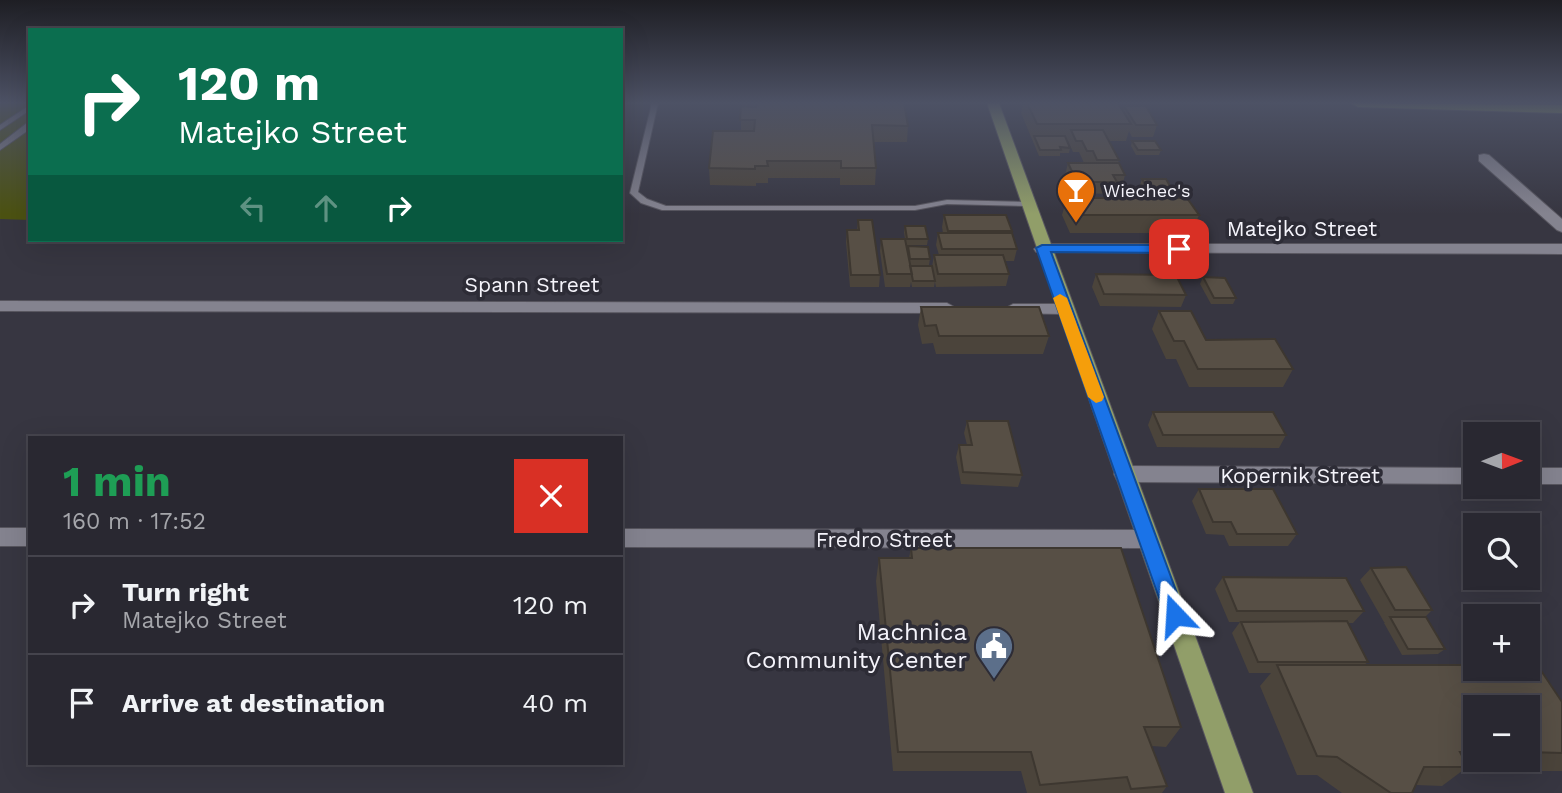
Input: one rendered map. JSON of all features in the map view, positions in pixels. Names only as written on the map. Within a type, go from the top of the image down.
[{"type":"main road","points":[[1005,140],[1239,793]]},
{"type":"street","points":[[1484,158],[1562,227]]},
{"type":"street","name":"Matejko Street","points":[[1042,248],[1562,250]]},
{"type":"street","name":"Spann Street","points":[[0,306],[971,308]]},
{"type":"street","points":[[997,309],[1064,309]]},
{"type":"street","name":"Kopernik Street","points":[[1124,474],[1463,475]]},
{"type":"street","points":[[1540,476],[1562,476]]},
{"type":"street","points":[[0,537],[28,537]]},
{"type":"street","name":"Fredro Street","points":[[623,538],[1147,539]]},
{"type":"lane","points":[[646,140],[634,193],[644,201],[666,208],[915,208],[947,202],[1027,204]]},
{"type":"green space","points":[[0,140],[28,140],[28,220],[0,219]]},
{"type":"building","points":[[712,140],[873,140],[876,168],[841,168],[841,161],[767,161],[768,166],[755,166],[755,169],[709,168]]},
{"type":"building","points":[[1036,140],[1067,140],[1070,148],[1060,147],[1061,150],[1040,150]]},
{"type":"building","points":[[1108,140],[1119,160],[1097,160],[1093,151],[1087,151],[1082,141],[1076,141]]},
{"type":"building","points":[[1132,141],[1155,141],[1161,150],[1138,150]]},
{"type":"building","points":[[1068,163],[1119,163],[1125,175],[1113,175],[1117,182],[1077,182]]},
{"type":"building","points":[[1142,179],[1166,179],[1177,198],[1154,198]]},
{"type":"building","points":[[1067,198],[1187,198],[1199,215],[1075,215]]},
{"type":"building","points":[[944,215],[1006,215],[1012,231],[948,231]]},
{"type":"building","points":[[858,220],[872,220],[880,275],[851,275],[847,230],[859,230]]},
{"type":"building","points":[[905,226],[925,226],[928,239],[907,239]]},
{"type":"building","points":[[938,233],[1012,233],[1017,249],[942,249]]},
{"type":"building","points":[[881,239],[905,239],[912,274],[887,274]]},
{"type":"building","points":[[908,246],[928,247],[930,259],[910,259]]},
{"type":"building","points":[[934,255],[1003,255],[1009,274],[938,274]]},
{"type":"building","points":[[910,266],[932,266],[935,281],[913,281]]},
{"type":"building","points":[[1096,274],[1176,275],[1186,295],[1104,294]]},
{"type":"building","points":[[1203,277],[1225,278],[1236,298],[1214,298]]},
{"type":"building","points":[[921,307],[1039,307],[1049,336],[939,336],[936,325],[925,326]]},
{"type":"building","points":[[1159,311],[1191,311],[1206,340],[1275,339],[1293,369],[1198,369],[1184,341],[1174,341]]},
{"type":"building","points":[[1153,412],[1273,412],[1286,435],[1163,435]]},
{"type":"building","points":[[967,421],[1008,421],[1022,475],[963,472],[959,445],[972,445]]},
{"type":"building","points":[[1199,489],[1273,489],[1297,534],[1237,534],[1231,522],[1213,522]]},
{"type":"building","points":[[911,548],[1121,548],[1181,727],[1144,727],[1167,786],[1131,789],[1127,777],[1040,785],[1031,752],[898,752],[879,558],[912,558]]},
{"type":"building","points":[[1406,567],[1432,610],[1395,610],[1371,568]]},
{"type":"building","points":[[1223,577],[1346,578],[1364,611],[1237,611]]},
{"type":"building","points":[[1390,617],[1426,617],[1445,649],[1408,649]]},
{"type":"building","points":[[1347,621],[1368,662],[1258,662],[1241,622]]},
{"type":"building","points":[[1277,665],[1463,665],[1463,681],[1540,681],[1540,669],[1562,702],[1562,753],[1540,752],[1540,695],[1463,695],[1463,752],[1460,752],[1463,767],[1424,767],[1412,793],[1391,793],[1337,757],[1317,756]]},
{"type":"slow traffic","points":[[1060,298],[1096,397]]},
{"type":"place","name":"Wiechec's","points":[[1076,224]]},
{"type":"place","name":"Machnica Community Center","points":[[994,680]]},
{"type":"route","points":[[1175,615],[1042,248],[1179,249]]}]
